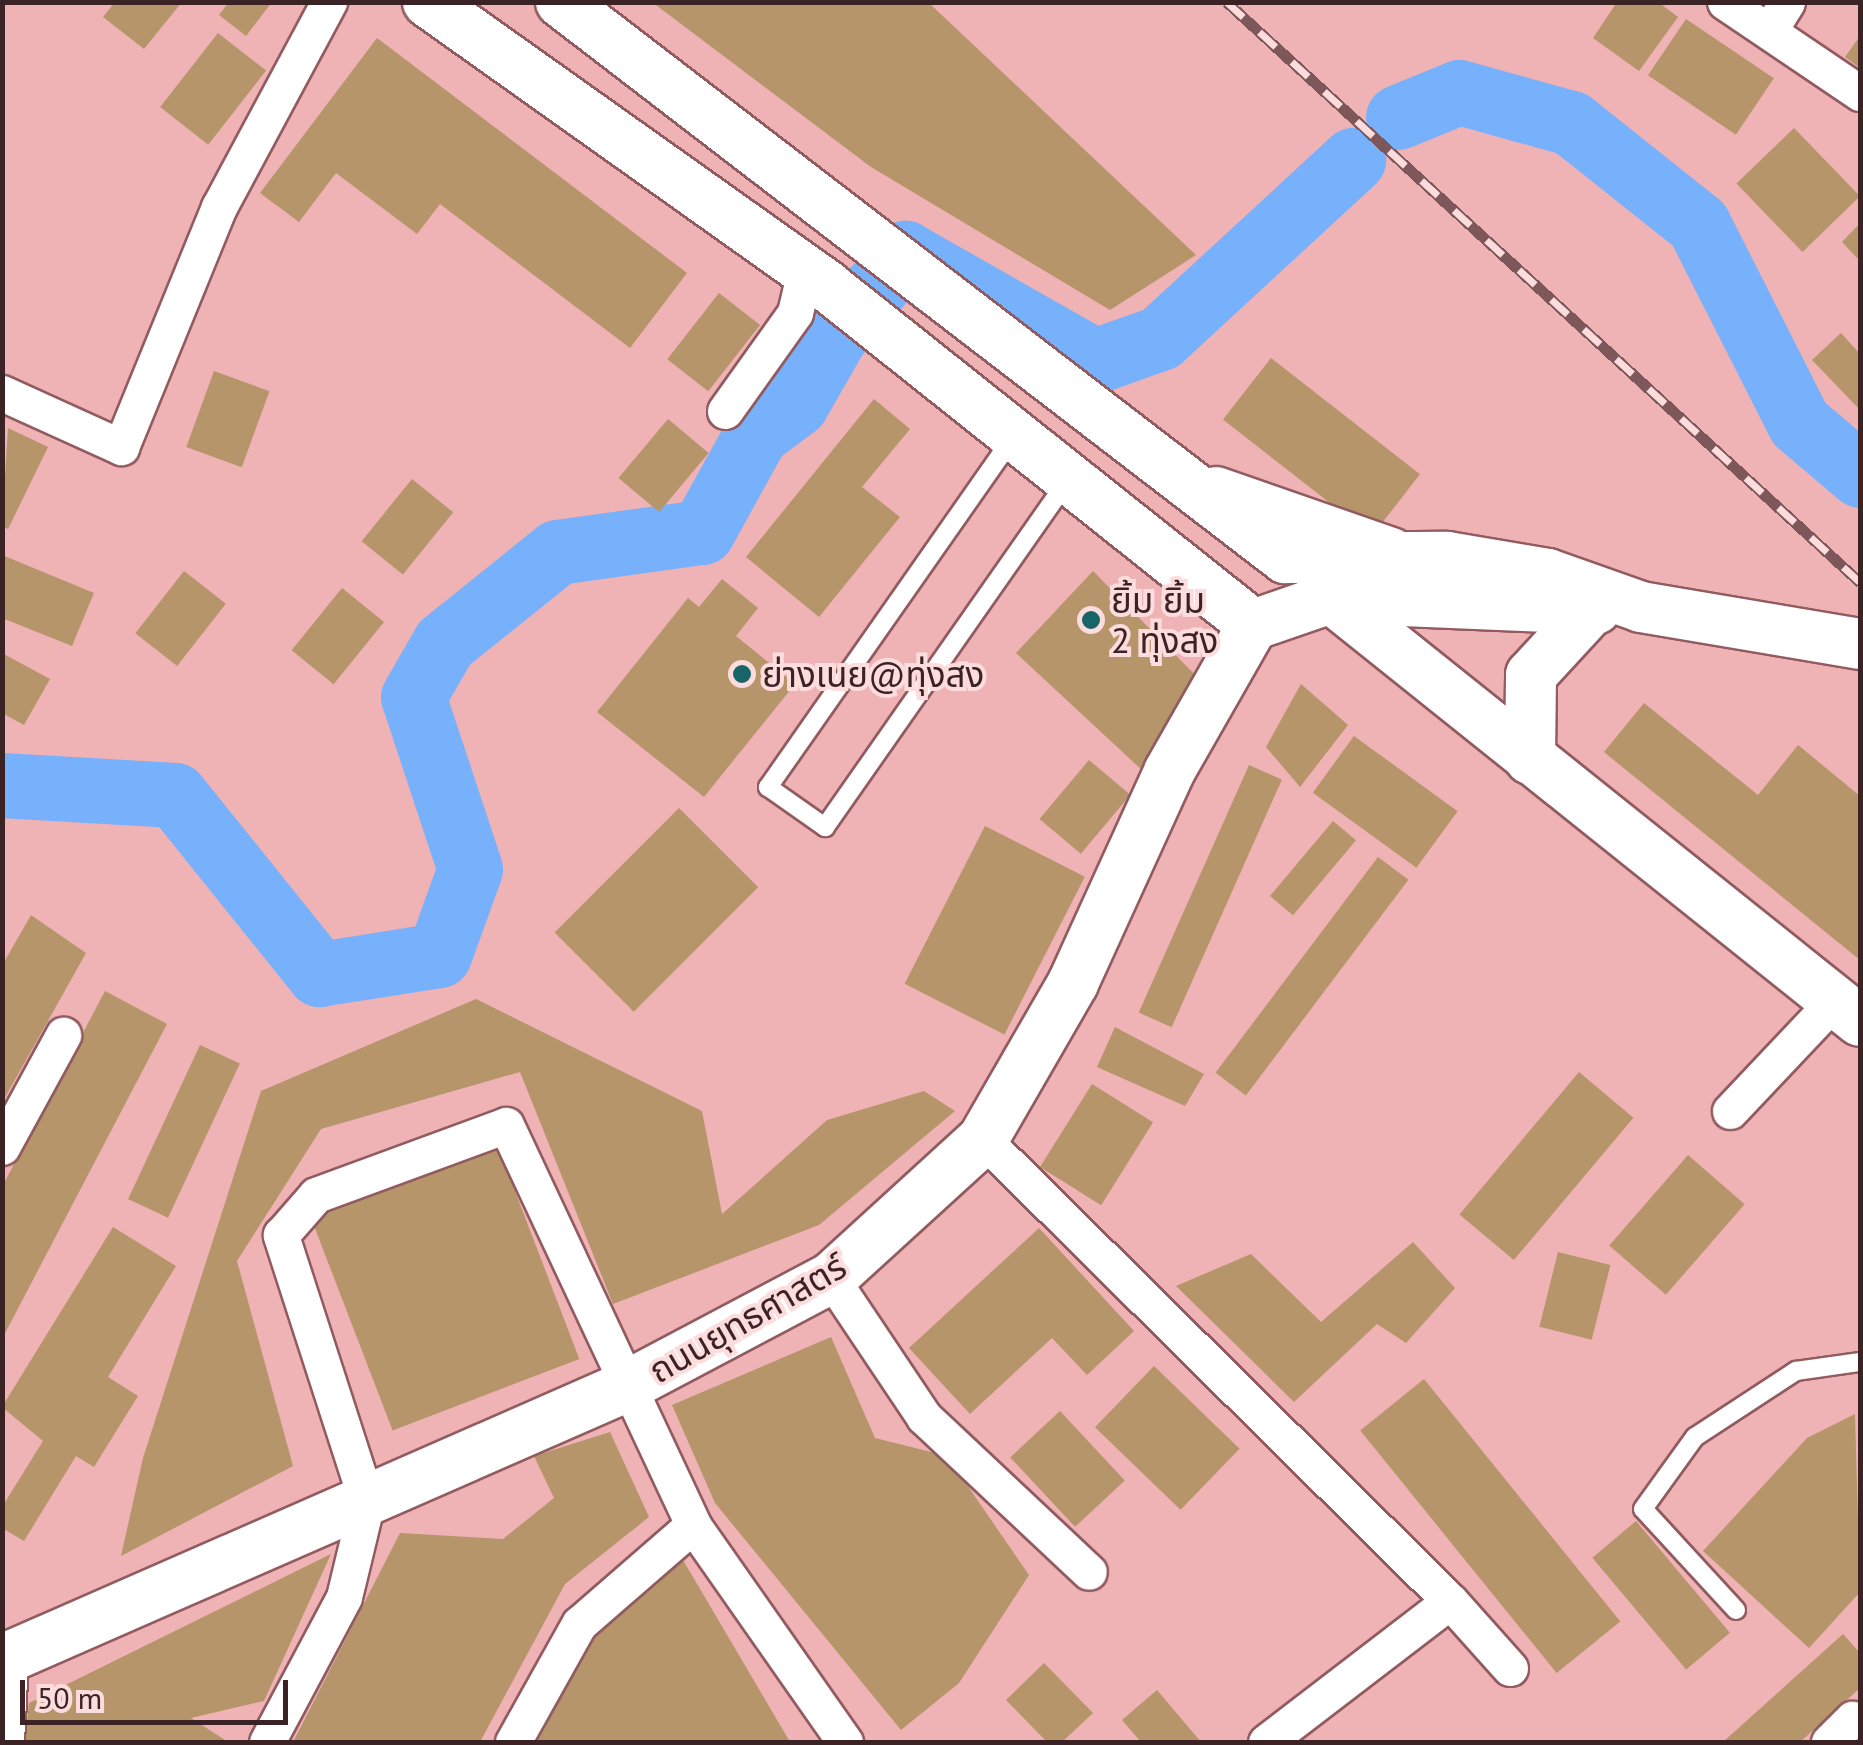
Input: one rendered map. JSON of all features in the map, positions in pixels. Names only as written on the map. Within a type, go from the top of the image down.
[{"type":"main road","points":[[428,2],[816,278],[1253,625],[1331,598],[1641,608],[1860,644]]},
{"type":"main road","points":[[561,2],[871,247],[1284,558],[1401,558],[1548,574],[1641,608]]},
{"type":"main road","points":[[1183,481],[1326,524],[1401,558]]},
{"type":"main road","points":[[1331,598],[1847,1011]]},
{"type":"main road","points":[[1530,760],[1531,674],[1592,609]]},
{"type":"main road","name":"ถนนยุทธศาสตร์","points":[[6,1658],[623,1388],[831,1278],[983,1139],[1073,983],[1170,772],[1253,625]]},
{"type":"street","points":[[2,392],[121,447],[219,207],[329,2]]},
{"type":"street","points":[[1725,2],[1778,17],[1860,93]]},
{"type":"street","points":[[724,411],[796,313],[816,278]]},
{"type":"street","points":[[1284,558],[1331,598]]},
{"type":"street","points":[[1730,1111],[1847,1011]]},
{"type":"street","points":[[2,1147],[63,1034]]},
{"type":"street","points":[[267,1742],[344,1597],[367,1502],[281,1235],[316,1195],[506,1125],[623,1388],[693,1526],[845,1742]]},
{"type":"street","points":[[983,1139],[1450,1600],[1510,1668]]},
{"type":"street","points":[[831,1278],[924,1416],[1089,1572]]},
{"type":"street","points":[[513,1742],[579,1624],[693,1526]]},
{"type":"street","points":[[1266,1742],[1450,1600]]},
{"type":"street","points":[[6,1658],[6,1742]]},
{"type":"lane","points":[[1015,434],[768,787],[825,827],[1070,478]]},
{"type":"lane","points":[[1736,1610],[1643,1510],[1695,1437],[1796,1371],[1860,1362]]},
{"type":"water","points":[[1824,418],[1860,444],[1860,508],[1797,446]]},
{"type":"building","points":[[115,2],[182,2],[144,49],[103,17]]},
{"type":"building","points":[[229,2],[272,2],[246,36],[219,15]]},
{"type":"building","points":[[652,2],[928,2],[1196,255],[1110,310],[871,167]]},
{"type":"building","points":[[1617,2],[1658,2],[1678,17],[1639,71],[1593,38]]},
{"type":"building","points":[[1686,19],[1774,78],[1736,135],[1648,75]]},
{"type":"building","points":[[218,33],[266,71],[208,145],[160,107]]},
{"type":"building","points":[[1860,36],[1860,68],[1845,57]]},
{"type":"building","points":[[377,38],[687,273],[630,348],[440,204],[417,234],[336,173],[299,222],[260,193]]},
{"type":"building","points":[[1794,128],[1860,196],[1802,252],[1736,184]]},
{"type":"building","points":[[1860,223],[1860,261],[1842,242]]},
{"type":"building","points":[[719,293],[760,325],[708,391],[667,359]]},
{"type":"building","points":[[1841,333],[1860,354],[1860,410],[1812,360]]},
{"type":"building","points":[[1271,358],[1420,474],[1372,536],[1223,419]]},
{"type":"building","points":[[214,371],[269,391],[242,467],[186,447]]},
{"type":"building","points":[[874,399],[910,429],[862,487],[900,517],[819,617],[746,557]]},
{"type":"building","points":[[668,419],[709,453],[659,512],[619,478]]},
{"type":"building","points":[[8,428],[48,447],[8,529],[2,526]]},
{"type":"building","points":[[412,479],[453,512],[403,575],[362,541]]},
{"type":"building","points":[[2,555],[94,593],[72,646],[2,618]]},
{"type":"building","points":[[184,571],[226,604],[177,666],[135,633]]},
{"type":"building","points":[[1093,571],[1204,684],[1143,771],[1016,653]]},
{"type":"building","points":[[722,579],[758,608],[736,636],[795,684],[704,797],[597,712],[688,598],[699,607]]},
{"type":"building","points":[[342,588],[384,622],[334,684],[292,650]]},
{"type":"building","points":[[2,653],[50,679],[24,725],[2,713]]},
{"type":"building","points":[[1301,684],[1348,725],[1300,787],[1266,747]]},
{"type":"building","points":[[1644,703],[1758,795],[1798,745],[1860,796],[1860,960],[1604,752]]},
{"type":"building","points":[[1354,736],[1458,811],[1416,868],[1313,793]]},
{"type":"building","points":[[1089,760],[1130,795],[1081,854],[1040,819]]},
{"type":"building","points":[[1249,765],[1282,780],[1172,1027],[1139,1013]]},
{"type":"building","points":[[679,808],[758,887],[634,1012],[555,932]]},
{"type":"building","points":[[1333,821],[1356,840],[1293,915],[1270,896]]},
{"type":"building","points":[[985,826],[1085,877],[1004,1035],[905,984]]},
{"type":"building","points":[[1378,857],[1408,880],[1246,1096],[1216,1073]]},
{"type":"building","points":[[31,915],[86,953],[3,1101],[3,964]]},
{"type":"building","points":[[105,991],[167,1024],[2,1339],[2,1187]]},
{"type":"building","points":[[476,999],[702,1111],[722,1214],[827,1120],[924,1091],[955,1111],[819,1225],[613,1304],[520,1072],[321,1129],[237,1261],[293,1466],[121,1556],[143,1458],[261,1091]]},
{"type":"building","points":[[1115,1027],[1204,1074],[1185,1106],[1097,1067]]},
{"type":"building","points":[[200,1045],[240,1064],[168,1218],[128,1199]]},
{"type":"building","points":[[1579,1072],[1633,1118],[1514,1260],[1459,1214]]},
{"type":"building","points":[[1092,1084],[1153,1122],[1101,1205],[1040,1167]]},
{"type":"building","points":[[498,1147],[579,1359],[393,1431],[311,1219]]},
{"type":"building","points":[[1688,1155],[1745,1204],[1666,1295],[1609,1246]]},
{"type":"building","points":[[113,1227],[176,1266],[108,1377],[138,1396],[94,1467],[76,1456],[24,1541],[2,1528],[2,1507],[43,1441],[2,1407]]},
{"type":"building","points":[[1039,1228],[1134,1331],[1087,1375],[1052,1338],[970,1414],[909,1348]]},
{"type":"building","points":[[1413,1242],[1455,1288],[1406,1343],[1377,1324],[1294,1402],[1176,1286],[1251,1254],[1321,1322]]},
{"type":"building","points":[[1558,1252],[1610,1265],[1592,1340],[1539,1327]]},
{"type":"building","points":[[831,1337],[875,1438],[947,1456],[1029,1575],[959,1683],[901,1730],[715,1503],[672,1405]]},
{"type":"building","points":[[1154,1366],[1240,1449],[1181,1510],[1095,1427]]},
{"type":"building","points":[[1424,1379],[1620,1621],[1557,1673],[1360,1431]]},
{"type":"building","points":[[1060,1411],[1125,1480],[1075,1527],[1010,1457]]},
{"type":"building","points":[[1855,1414],[1860,1592],[1809,1648],[1703,1551],[1807,1438]]},
{"type":"building","points":[[610,1432],[649,1517],[565,1584],[480,1742],[293,1742],[400,1533],[503,1539],[554,1498],[534,1456]]},
{"type":"building","points":[[1636,1521],[1730,1633],[1686,1669],[1592,1558]]},
{"type":"building","points":[[331,1554],[264,1701],[191,1718],[228,1742],[25,1742],[29,1703]]},
{"type":"building","points":[[683,1560],[790,1742],[534,1742],[587,1644]]},
{"type":"building","points":[[1843,1634],[1860,1653],[1860,1688],[1800,1742],[1723,1742]]},
{"type":"building","points":[[1044,1663],[1093,1713],[1062,1742],[1047,1742],[1006,1700]]},
{"type":"building","points":[[1157,1690],[1201,1742],[1141,1742],[1122,1720]]},
{"type":"waterway","points":[[1398,117],[1459,92],[1571,123],[1698,224],[1799,423],[1860,475]]},
{"type":"waterway","points":[[2,785],[175,795],[319,974],[439,955],[470,869],[413,697],[444,643],[557,552],[702,532],[756,434],[796,404],[835,336],[905,253],[1095,361],[1160,338],[1353,160]]},
{"type":"railway","points":[[1227,2],[1860,582]]},
{"type":"place","name":"ยิ้ม ยิ้ม 2 ทุ่งสง","points":[[1091,620]]},
{"type":"place","name":"ย่างเนย@ทุ่งสง","points":[[742,674]]}]
